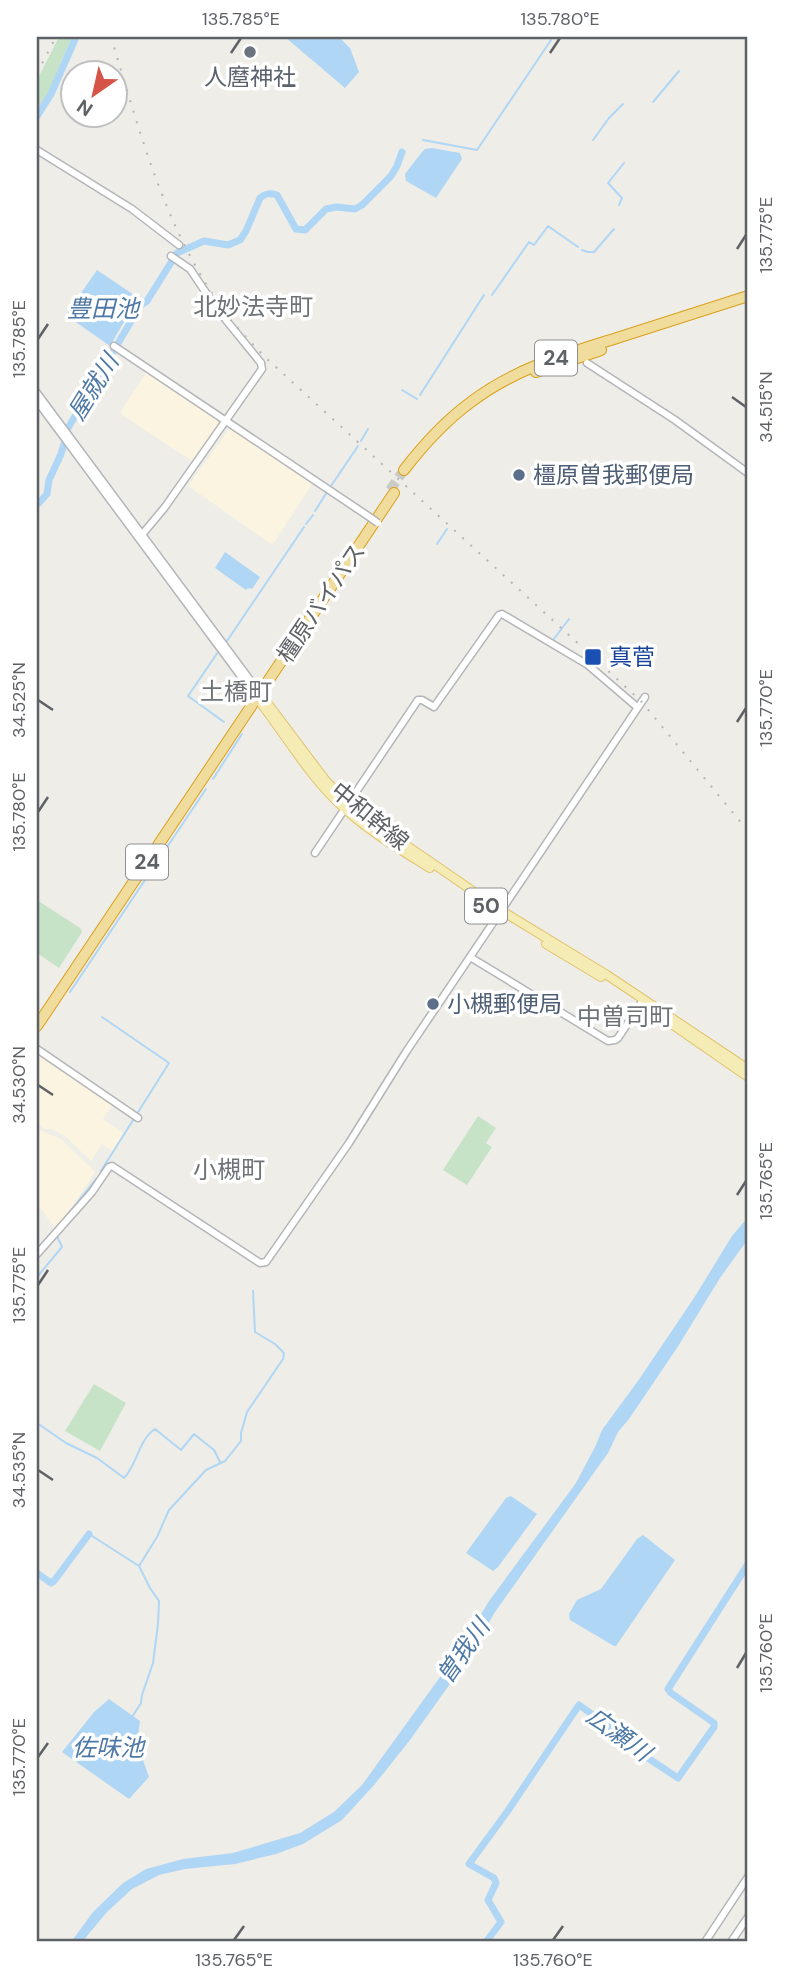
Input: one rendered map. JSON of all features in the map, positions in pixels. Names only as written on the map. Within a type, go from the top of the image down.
[{"type":"highway","name":"24","points":[[406,471],[426,443],[454,415],[482,394],[517,374],[553,359],[744,300]]},
{"type":"highway","name":"橿原バイパス","points":[[37,1016],[392,492]]},
{"type":"highway","name":"橿原バイパス","points":[[37,1026],[257,693]]},
{"type":"main road","name":"中和幹線","points":[[257,693],[314,775],[380,836],[641,1003],[748,1077]]},
{"type":"main road","name":"中和幹線","points":[[500,913],[607,975],[748,1069]]},
{"type":"street","points":[[37,150],[132,209],[179,245]]},
{"type":"street","points":[[141,536],[165,507],[260,373],[262,366],[217,309],[190,269],[173,257]]},
{"type":"street","points":[[114,346],[378,523]]},
{"type":"street","points":[[587,363],[675,420],[748,473]]},
{"type":"street","name":"中和幹線","points":[[37,393],[257,693]]},
{"type":"street","name":"中和幹線","points":[[37,401],[141,536]]},
{"type":"street","points":[[314,853],[418,700],[434,707],[499,615],[502,614],[588,665],[637,707]]},
{"type":"street","points":[[37,1254],[112,1166],[260,1263],[266,1262],[349,1143],[645,697]]},
{"type":"street","points":[[470,957],[608,1041],[618,1038],[641,1003]]},
{"type":"street","points":[[37,1049],[138,1118]]},
{"type":"street","points":[[705,1942],[748,1877]]},
{"type":"street","points":[[731,1942],[748,1917]]},
{"type":"shaded area","points":[[147,372],[219,420],[220,423],[195,460],[192,461],[121,414]]},
{"type":"shaded area","points":[[230,428],[313,483],[274,543],[271,544],[188,486]]},
{"type":"shaded area","points":[[38,1055],[113,1104],[103,1119],[124,1133],[113,1151],[102,1144],[91,1161],[66,1137],[37,1123]]},
{"type":"shaded area","points":[[37,1129],[62,1140],[95,1172],[55,1228],[37,1203]]},
{"type":"green space","points":[[59,37],[72,37],[48,93],[37,109],[37,80]]},
{"type":"green space","points":[[37,900],[80,928],[82,932],[59,968],[37,953]]},
{"type":"green space","points":[[478,1116],[496,1128],[486,1143],[492,1147],[467,1185],[443,1170]]},
{"type":"green space","points":[[94,1384],[126,1403],[100,1451],[65,1431]]},
{"type":"water","points":[[285,37],[339,37],[350,48],[359,72],[345,88]]},
{"type":"water","points":[[425,149],[460,153],[462,159],[436,198],[406,181],[405,174]]},
{"type":"water","name":"豊田池","points":[[97,270],[137,297],[110,346],[70,318],[68,312]]},
{"type":"water","points":[[225,552],[260,577],[252,589],[246,590],[215,568]]},
{"type":"water","name":"曽我川","points":[[748,1217],[748,1239],[618,1432],[608,1453],[495,1612],[467,1660],[410,1740],[342,1820],[303,1844],[276,1854],[235,1864],[185,1869],[159,1875],[132,1889],[107,1912],[82,1942],[71,1942],[93,1912],[123,1883],[146,1869],[183,1859],[233,1853],[300,1833],[334,1812],[362,1785],[461,1648],[489,1601],[576,1483],[602,1430],[694,1298],[732,1236]]},
{"type":"water","points":[[511,1496],[537,1514],[493,1571],[466,1553],[506,1498]]},
{"type":"water","points":[[643,1535],[675,1560],[614,1646],[570,1620],[569,1614],[577,1600],[601,1589],[637,1539]]},
{"type":"water","name":"佐味池","points":[[109,1699],[140,1721],[137,1743],[149,1777],[129,1799],[62,1752],[94,1712]]},
{"type":"waterway","points":[[37,116],[51,94],[76,37]]},
{"type":"waterway","points":[[423,140],[477,150],[551,40]]},
{"type":"waterway","points":[[653,102],[679,71]]},
{"type":"waterway","points":[[593,140],[623,104]]},
{"type":"waterway","name":"屋就川","points":[[68,428],[140,306],[147,301],[177,253],[204,241],[228,245],[240,240],[260,198],[266,194],[277,195],[296,229],[305,230],[326,209],[355,209],[391,176],[402,152]]},
{"type":"waterway","points":[[619,205],[622,198],[608,183],[624,163]]},
{"type":"waterway","points":[[492,295],[529,242],[534,245],[548,226],[578,247]]},
{"type":"waterway","points":[[582,250],[594,252],[614,229]]},
{"type":"waterway","points":[[420,395],[484,295]]},
{"type":"waterway","points":[[402,390],[417,399]]},
{"type":"waterway","points":[[361,441],[368,429]]},
{"type":"waterway","name":"屋就川","points":[[37,505],[47,494],[49,480],[64,444]]},
{"type":"waterway","points":[[331,486],[358,446]]},
{"type":"waterway","points":[[315,511],[327,492]]},
{"type":"waterway","points":[[306,524],[313,515]]},
{"type":"waterway","points":[[227,641],[304,527]]},
{"type":"waterway","points":[[437,544],[447,529]]},
{"type":"waterway","points":[[553,640],[569,619]]},
{"type":"waterway","points":[[218,652],[188,696],[224,722]]},
{"type":"waterway","points":[[213,779],[242,734]]},
{"type":"waterway","points":[[70,992],[206,789]]},
{"type":"waterway","points":[[101,1171],[169,1063],[102,1017]]},
{"type":"waterway","points":[[68,1214],[96,1179]]},
{"type":"waterway","points":[[55,1229],[62,1221]]},
{"type":"waterway","points":[[37,1277],[62,1247],[57,1236]]},
{"type":"waterway","points":[[139,1566],[157,1537],[169,1510],[206,1470],[225,1461],[241,1441],[247,1412],[283,1359],[284,1353],[275,1344],[255,1332],[253,1291]]},
{"type":"waterway","points":[[37,1423],[66,1443],[97,1458],[124,1478],[145,1439],[155,1429],[181,1450],[194,1434],[214,1450],[220,1462]]},
{"type":"waterway","points":[[89,1534],[139,1566],[159,1601],[153,1663],[141,1703],[132,1717]]},
{"type":"waterway","points":[[37,1573],[51,1583],[54,1581],[89,1534]]},
{"type":"waterway","name":"広瀬川","points":[[486,1942],[501,1922],[488,1900],[496,1883],[494,1878],[469,1864],[579,1705],[613,1729],[625,1743],[678,1778],[714,1727],[714,1723],[668,1689],[748,1564]]},
{"type":"tunnel","points":[[390,490],[404,470]]},
{"type":"railway","points":[[37,73],[56,37]]},
{"type":"railway","points":[[111,37],[143,141],[168,210],[200,275],[230,319],[266,358],[641,701],[748,831]]},
{"type":"place","name":"人麿神社","points":[[250,52]]},
{"type":"place","name":"橿原曽我郵便局","points":[[519,475]]},
{"type":"place","name":"真菅","points":[[593,657]]},
{"type":"place","name":"小槻郵便局","points":[[433,1004]]},
{"type":"district","name":"北妙法寺町","points":[[253,306]]},
{"type":"district","name":"土橋町","points":[[236,691]]},
{"type":"district","name":"中曽司町","points":[[625,1016]]},
{"type":"district","name":"小槻町","points":[[229,1169]]}]
